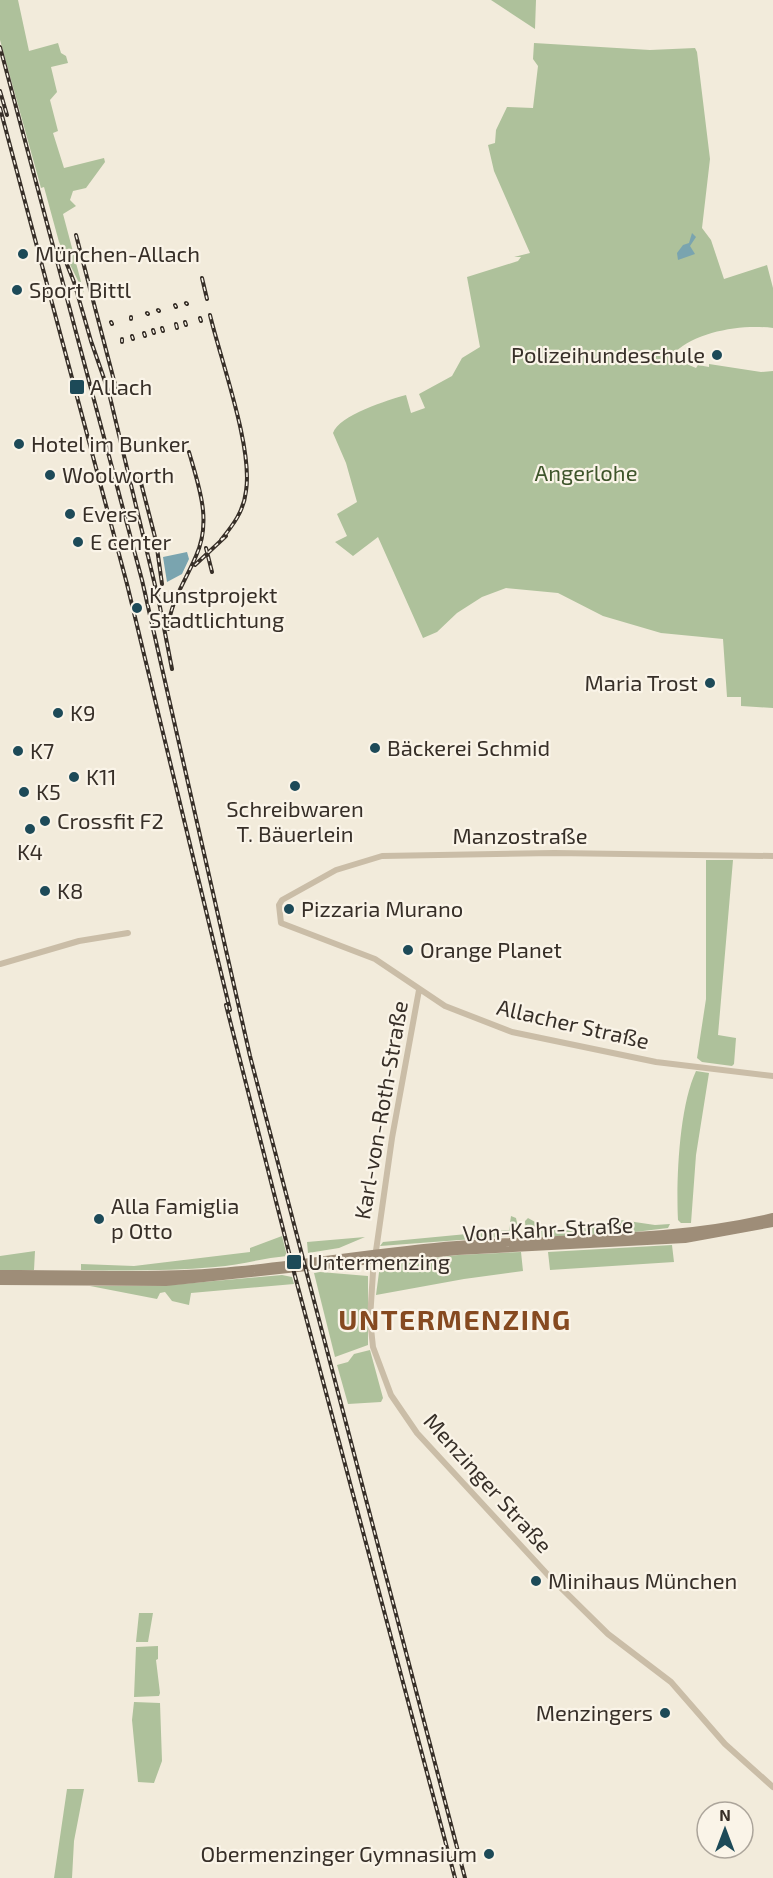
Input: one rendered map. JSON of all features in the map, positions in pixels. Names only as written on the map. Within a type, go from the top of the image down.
[{"type":"main road","name":"Von-Kahr-Straße","points":[[0,1274],[120,1276],[220,1272],[457,1245],[636,1237],[722,1227],[773,1217]]},
{"type":"main road","name":"Von-Kahr-Straße","points":[[0,1281],[170,1282],[457,1251],[685,1239],[773,1223]]},
{"type":"street","name":"Manzostraße","points":[[281,923],[279,905],[282,900],[336,870],[382,856],[554,852],[773,856]]},
{"type":"street","name":"Allacher Straße","points":[[281,923],[375,959],[419,990],[467,1016],[513,1032],[656,1062],[773,1076]]},
{"type":"street","points":[[0,964],[79,941],[128,933]]},
{"type":"street","name":"Karl-von-Roth-Straße","points":[[374,1266],[396,1115],[419,990]]},
{"type":"street","name":"Menzinger Straße","points":[[374,1266],[370,1319],[373,1347],[391,1395],[417,1433],[548,1575],[608,1634],[670,1682],[725,1744],[773,1787]]},
{"type":"green space","points":[[0,0],[18,0],[29,51],[58,43],[61,53],[66,56],[68,63],[51,67],[57,92],[50,100],[58,131],[53,133],[64,168],[104,158],[105,162],[86,188],[73,191],[70,200],[76,206],[63,214],[84,293],[59,242],[44,187],[41,188],[0,40]]},
{"type":"green space","points":[[491,0],[536,0],[535,29]]},
{"type":"green space","name":"Angerlohe","points":[[534,43],[650,50],[695,48],[697,52],[710,159],[702,228],[711,240],[724,279],[767,265],[773,288],[773,328],[734,328],[708,334],[675,352],[682,362],[696,368],[698,365],[709,367],[709,364],[761,372],[773,371],[773,708],[741,706],[741,697],[727,697],[723,639],[661,633],[603,616],[558,593],[506,588],[482,597],[457,613],[437,632],[423,638],[378,537],[353,556],[335,542],[347,536],[337,514],[357,502],[346,463],[333,433],[337,426],[365,409],[406,395],[411,413],[425,408],[419,394],[452,376],[462,358],[480,347],[467,277],[518,261],[521,257],[514,257],[530,253],[494,171],[488,145],[495,143],[496,130],[507,107],[533,108],[538,66],[533,59]]},
{"type":"green space","points":[[706,860],[733,860],[718,1035],[736,1038],[732,1066],[702,1062],[697,1058],[706,999]]},
{"type":"green space","points":[[696,1071],[709,1073],[696,1155],[691,1223],[681,1223],[678,1220],[680,1144],[686,1104]]},
{"type":"green space","points":[[511,1216],[516,1218],[519,1232],[515,1236],[380,1246],[383,1242],[509,1230]]},
{"type":"green space","points":[[528,1218],[544,1227],[560,1231],[619,1224],[621,1220],[655,1225],[670,1224],[668,1228],[618,1234],[530,1237],[526,1235],[525,1221]]},
{"type":"green space","points":[[282,1236],[287,1256],[198,1268],[81,1270],[81,1264],[134,1266],[250,1252],[250,1248]]},
{"type":"green space","points":[[365,1237],[339,1248],[308,1253],[307,1242]]},
{"type":"green space","points":[[672,1245],[674,1262],[550,1270],[548,1252]]},
{"type":"green space","points":[[35,1251],[34,1270],[0,1271],[0,1256]]},
{"type":"green space","points":[[521,1252],[523,1271],[376,1295],[380,1265],[458,1255]]},
{"type":"green space","points":[[314,1273],[368,1276],[368,1345],[335,1357]]},
{"type":"green space","points":[[282,1275],[292,1277],[294,1284],[191,1293],[189,1305],[172,1301],[165,1292],[160,1293],[157,1299],[90,1286],[159,1286]]},
{"type":"green space","points":[[370,1350],[383,1398],[381,1402],[348,1404],[337,1365],[348,1362],[354,1354]]},
{"type":"green space","points":[[139,1613],[153,1613],[148,1642],[136,1642]]},
{"type":"green space","points":[[158,1646],[158,1659],[156,1660],[159,1696],[134,1697],[136,1647]]},
{"type":"green space","points":[[134,1702],[160,1703],[162,1761],[154,1783],[138,1782],[132,1720]]},
{"type":"green space","points":[[67,1789],[84,1789],[74,1841],[72,1878],[54,1878]]},
{"type":"water","points":[[692,233],[696,237],[690,246],[695,254],[678,260],[677,253],[683,245],[689,243]]},
{"type":"water","points":[[187,552],[189,559],[182,574],[167,582],[163,557]]},
{"type":"railway","points":[[0,47],[142,580],[250,1056],[465,1878]]},
{"type":"railway","points":[[0,91],[7,115]]},
{"type":"railway","points":[[0,108],[127,584],[230,1010]]},
{"type":"railway","points":[[76,235],[117,392]]},
{"type":"railway","points":[[62,252],[74,282],[109,393],[159,602],[172,669]]},
{"type":"railway","points":[[202,278],[207,299]]},
{"type":"railway","points":[[210,315],[241,429],[247,473],[243,505],[234,523],[221,540]]},
{"type":"railway","points":[[176,324],[177,328]]},
{"type":"railway","points":[[168,629],[172,610],[196,556],[203,530],[202,504],[189,452]]},
{"type":"railway","points":[[140,479],[156,541],[162,584]]},
{"type":"railway","points":[[195,565],[226,536]]},
{"type":"railway","points":[[206,548],[212,572]]},
{"type":"railway","points":[[226,1005],[295,1276],[455,1878]]},
{"type":"place","name":"München-Allach","points":[[23,254]]},
{"type":"place","name":"Sport Bittl","points":[[17,290]]},
{"type":"place","name":"Polizeihundeschule","points":[[717,355]]},
{"type":"place","name":"Allach","points":[[77,387]]},
{"type":"place","name":"Hotel im Bunker","points":[[19,444]]},
{"type":"place","name":"Woolworth","points":[[50,475]]},
{"type":"place","name":"Evers","points":[[70,514]]},
{"type":"place","name":"E center","points":[[78,542]]},
{"type":"place","name":"Kunstprojekt Stadtlichtung","points":[[137,608]]},
{"type":"place","name":"Maria Trost","points":[[710,683]]},
{"type":"place","name":"K9","points":[[58,713]]},
{"type":"place","name":"Bäckerei Schmid","points":[[375,748]]},
{"type":"place","name":"K7","points":[[18,751]]},
{"type":"place","name":"K11","points":[[74,777]]},
{"type":"place","name":"Schreibwaren T. Bäuerlein","points":[[295,786]]},
{"type":"place","name":"K5","points":[[24,792]]},
{"type":"place","name":"Crossfit F2","points":[[45,821]]},
{"type":"place","name":"K4","points":[[30,829]]},
{"type":"place","name":"K8","points":[[45,891]]},
{"type":"place","name":"Pizzaria Murano","points":[[289,909]]},
{"type":"place","name":"Orange Planet","points":[[408,950]]},
{"type":"place","name":"Alla Famiglia p Otto","points":[[99,1219]]},
{"type":"place","name":"Untermenzing","points":[[294,1262]]},
{"type":"place","name":"Minihaus München","points":[[536,1581]]},
{"type":"place","name":"Menzingers","points":[[665,1713]]},
{"type":"place","name":"Obermenzinger Gymnasium","points":[[489,1854]]},
{"type":"district","name":"UNTERMENZING","points":[[455,1320]]}]
